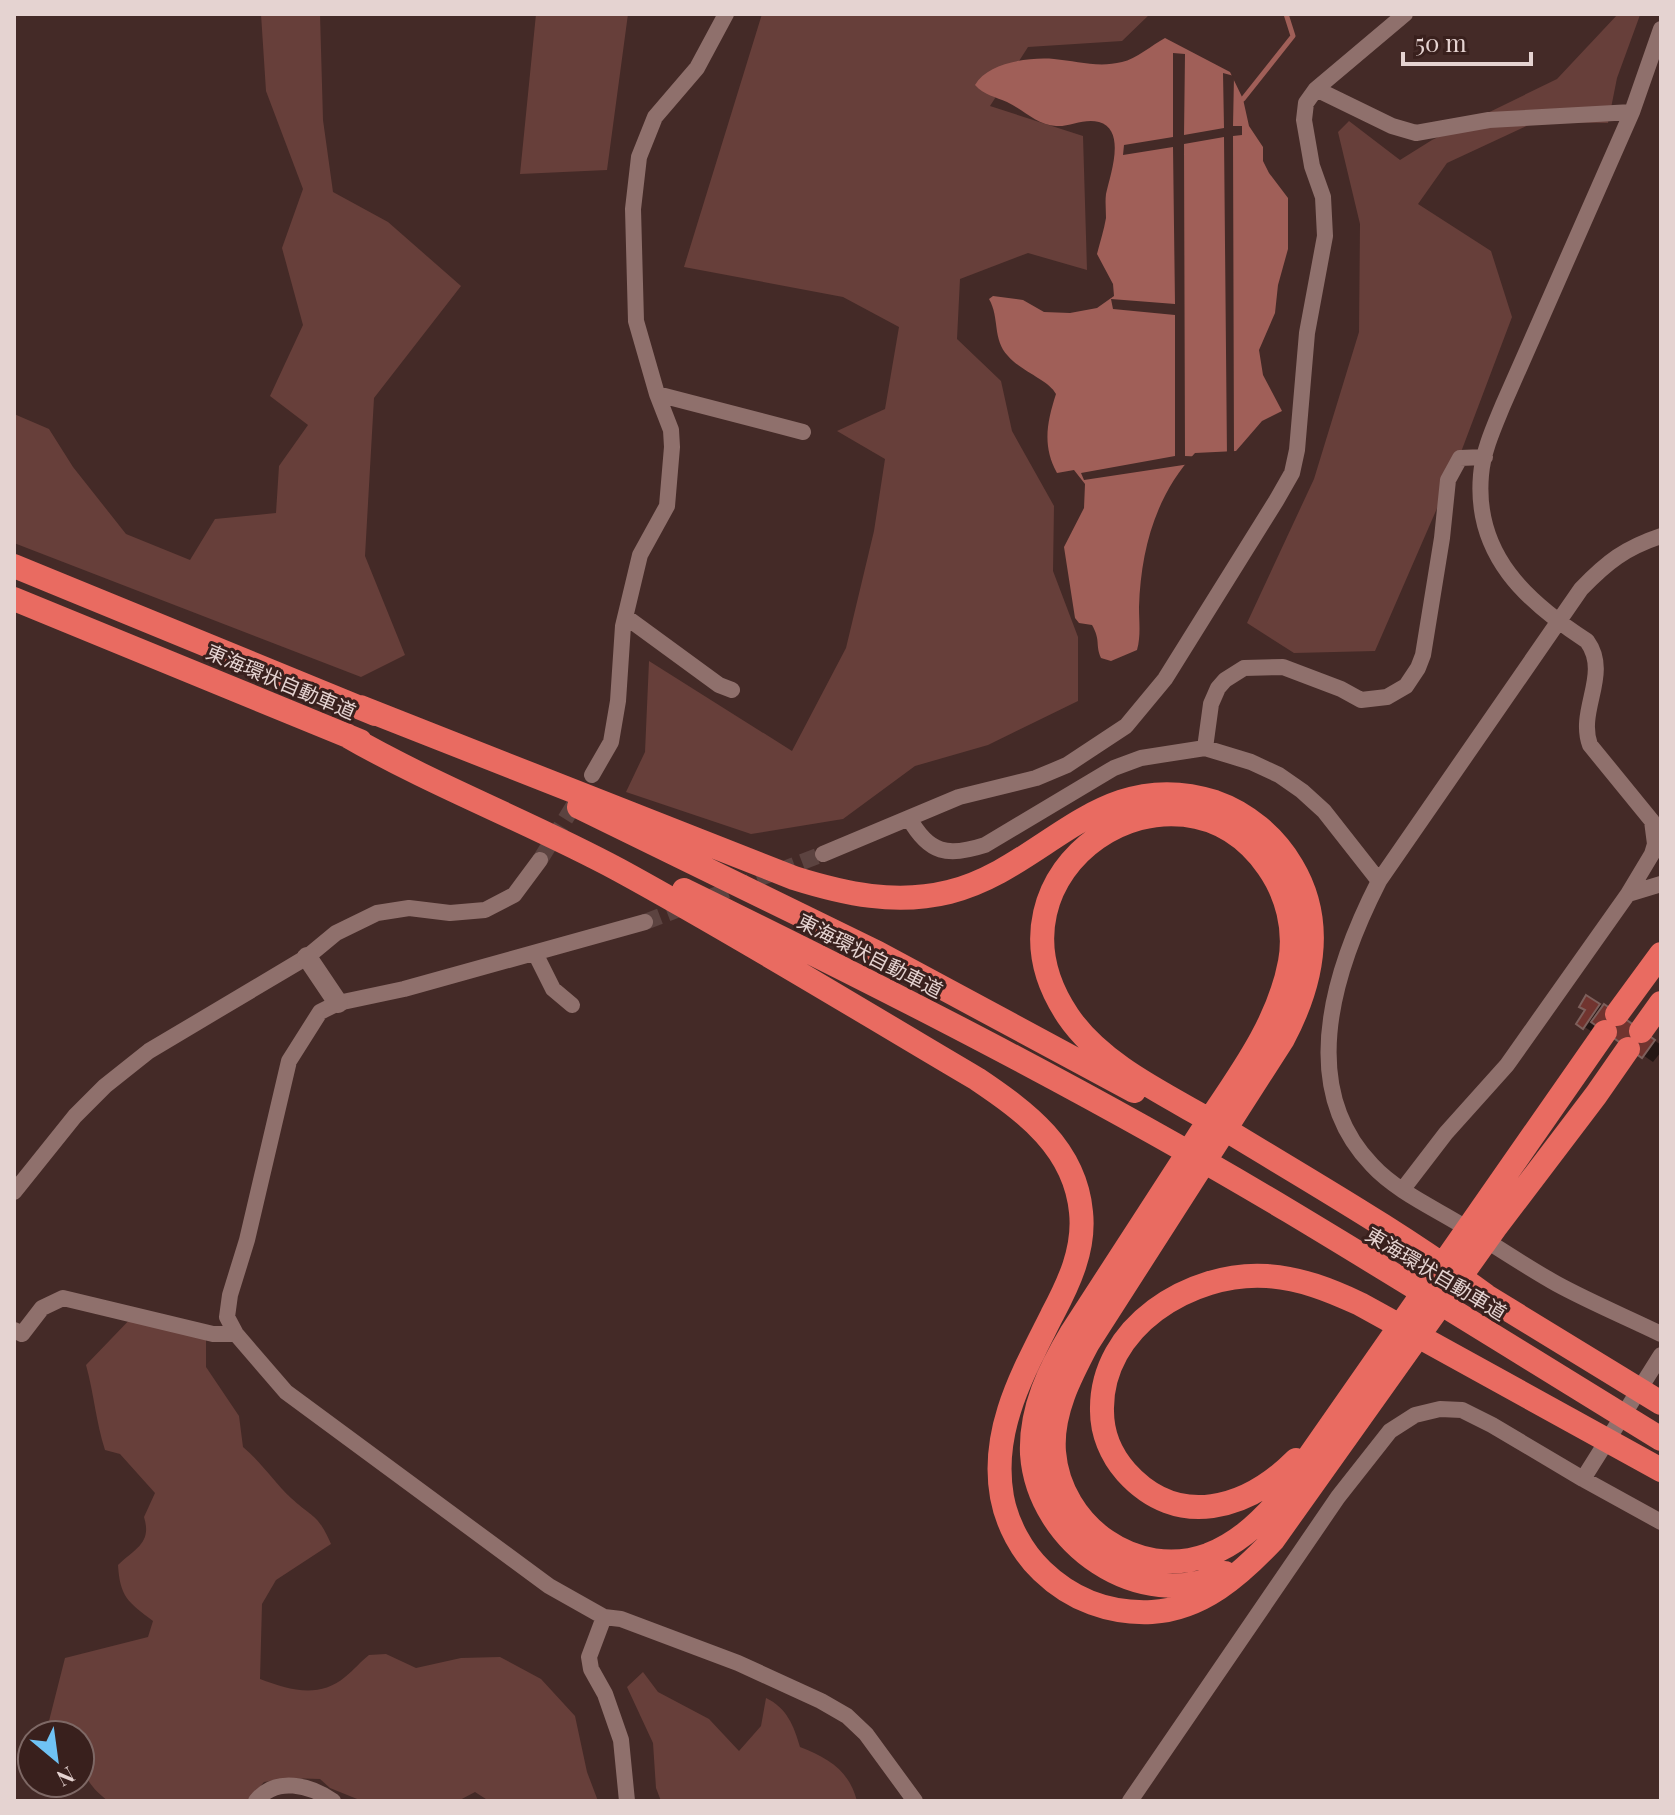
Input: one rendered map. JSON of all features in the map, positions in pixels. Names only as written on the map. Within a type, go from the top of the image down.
[{"type":"highway","name":"東海環状自動車道","points":[[14,566],[360,707],[767,897],[976,1004],[1184,1119],[1485,1295],[1661,1403]]},
{"type":"highway","name":"東海環状自動車道","points":[[14,599],[346,735],[648,872],[965,1031],[1288,1210],[1661,1439]]},
{"type":"highway","points":[[360,707],[794,878],[829,889],[871,896],[929,896],[974,884],[1095,812],[1138,797],[1180,795],[1222,804],[1256,825],[1284,853],[1305,892],[1313,932],[1309,973],[1295,1017],[1233,1100],[1177,1187],[1088,1343],[1062,1399],[1055,1430],[1056,1461],[1062,1488],[1081,1520],[1108,1543],[1145,1559],[1186,1560],[1225,1547],[1244,1535],[1276,1504],[1354,1391]]},
{"type":"highway","points":[[346,735],[616,869],[766,953],[977,1079],[1010,1101],[1048,1135],[1071,1172],[1081,1212],[1081,1233],[1065,1289],[1006,1416],[998,1460],[1003,1505],[1011,1526],[1035,1564],[1051,1580],[1072,1594],[1118,1611],[1160,1612],[1180,1607],[1220,1588],[1273,1540],[1391,1356],[1486,1222],[1611,1023],[1661,954]]},
{"type":"highway","points":[[1233,1100],[1286,982],[1293,938],[1283,895],[1263,860],[1232,832],[1213,824],[1184,817],[1152,817],[1111,828],[1094,838],[1068,863],[1048,901],[1043,924],[1043,949],[1048,973],[1068,1016],[1082,1034],[1123,1067],[1433,1257],[1485,1295]]},
{"type":"highway","points":[[1486,1222],[1596,1095],[1661,1003]]},
{"type":"highway","points":[[1177,1187],[1072,1332],[1046,1381],[1033,1428],[1035,1474],[1041,1495],[1060,1530],[1090,1558],[1129,1577],[1171,1584],[1194,1583],[1237,1567],[1273,1540]]},
{"type":"highway","points":[[1391,1356],[1354,1391],[1304,1452],[1275,1479],[1248,1496],[1209,1507],[1170,1503],[1151,1494],[1135,1482],[1111,1450],[1105,1432],[1103,1392],[1116,1354],[1143,1319],[1199,1286],[1220,1279],[1266,1276],[1314,1285],[1360,1304],[1661,1470]]},
{"type":"street","points":[[592,775],[611,742],[626,617],[640,555],[667,506],[671,430],[636,321],[633,209],[639,157],[655,117],[702,61],[726,14]]},
{"type":"street","points":[[823,854],[959,797],[1036,778],[1067,765],[1126,726],[1165,679],[1292,473],[1297,450],[1307,333],[1325,236],[1323,197],[1312,166],[1304,120],[1306,103],[1316,89],[1405,14]]},
{"type":"street","points":[[1403,1189],[1436,1144],[1507,1065],[1628,894],[1652,854],[1655,832],[1645,811],[1590,745],[1586,725],[1598,671],[1597,660],[1587,641],[1558,622],[1518,588],[1496,553],[1482,510],[1481,474],[1508,393],[1632,112],[1661,29]]},
{"type":"street","points":[[1316,89],[1392,126],[1416,133],[1489,120],[1632,112]]},
{"type":"street","points":[[657,394],[803,432]]},
{"type":"street","points":[[1205,748],[1211,704],[1218,688],[1244,668],[1283,667],[1361,700],[1387,697],[1406,686],[1418,668],[1430,622],[1448,480],[1460,458],[1485,457]]},
{"type":"street","points":[[1661,536],[1627,549],[1600,569],[1581,589],[1379,881],[1360,917],[1345,957],[1329,1031],[1328,1064],[1336,1109],[1351,1139],[1374,1167],[1403,1189],[1557,1284],[1661,1334]]},
{"type":"street","points":[[626,617],[719,685],[732,690]]},
{"type":"street","points":[[909,818],[917,832],[941,851],[970,850],[985,845],[1114,768],[1141,758],[1205,748],[1251,762],[1279,775],[1302,791],[1324,811],[1379,881]]},
{"type":"street","points":[[14,1192],[75,1116],[105,1086],[149,1051],[307,957],[336,933],[377,913],[409,908],[450,913],[485,910],[514,895],[540,860]]},
{"type":"street","points":[[1628,894],[1661,884]]},
{"type":"street","points":[[645,922],[404,989],[338,1003],[320,1012],[289,1061],[227,1317],[236,1334],[286,1392],[549,1586],[604,1617],[621,1619],[738,1663],[847,1716],[866,1734],[915,1801]]},
{"type":"street","points":[[535,953],[553,989],[572,1005]]},
{"type":"street","points":[[307,957],[338,1003]]},
{"type":"street","points":[[14,1330],[22,1334],[42,1308],[63,1298],[213,1334],[236,1334]]},
{"type":"street","points":[[1583,1479],[1661,1355]]},
{"type":"street","points":[[1130,1801],[1338,1497],[1390,1431],[1415,1415],[1440,1409],[1462,1410],[1661,1522]]},
{"type":"street","points":[[604,1617],[589,1657],[591,1669],[605,1694],[621,1740],[627,1801]]},
{"type":"street","points":[[256,1801],[268,1790],[283,1784],[317,1792],[333,1801]]},
{"type":"shaded area","points":[[261,14],[320,14],[323,120],[333,192],[388,222],[461,286],[374,398],[365,556],[405,655],[361,677],[14,543],[14,414],[49,429],[73,467],[126,534],[190,560],[215,519],[276,513],[279,466],[308,425],[270,396],[303,325],[282,248],[303,189],[266,91]]},
{"type":"shaded area","points":[[536,14],[628,14],[607,170],[520,174]]},
{"type":"shaded area","points":[[762,14],[1150,14],[1122,41],[1028,47],[990,106],[1083,136],[1087,270],[1028,253],[960,279],[957,339],[1001,381],[1012,431],[1054,506],[1053,571],[1078,637],[1078,701],[988,745],[915,766],[843,819],[751,834],[626,792],[645,752],[649,661],[792,751],[846,648],[874,531],[885,459],[837,431],[885,409],[899,327],[843,297],[684,267]]},
{"type":"shaded area","points":[[1618,14],[1640,15],[1617,78],[1608,123],[1535,122],[1447,163],[1418,204],[1491,251],[1512,317],[1458,460],[1375,651],[1294,653],[1247,623],[1314,479],[1359,332],[1360,224],[1338,132],[1349,121],[1400,160],[1432,140],[1557,79]]},
{"type":"shaded area","points":[[1165,38],[1230,72],[1243,99],[1249,126],[1263,147],[1263,161],[1288,198],[1288,249],[1278,285],[1275,313],[1259,350],[1263,375],[1282,411],[1262,421],[1236,451],[1195,453],[1181,470],[1160,506],[1147,545],[1140,586],[1137,650],[1111,661],[1101,658],[1092,625],[1079,623],[1075,618],[1064,547],[1084,508],[1085,484],[1074,470],[1057,473],[1052,463],[1048,434],[1056,394],[1048,384],[1014,362],[1003,349],[989,299],[993,296],[1023,300],[1044,312],[1070,313],[1097,308],[1114,296],[1113,284],[1097,254],[1106,218],[1106,194],[1115,143],[1108,127],[1099,122],[1049,125],[975,85],[989,71],[1022,60],[1054,59],[1113,64],[1133,58]]},
{"type":"shaded area","points":[[137,1312],[206,1340],[206,1367],[239,1416],[243,1447],[291,1498],[314,1517],[326,1534],[331,1544],[276,1580],[262,1604],[260,1679],[293,1689],[314,1690],[335,1684],[369,1655],[386,1654],[416,1668],[461,1658],[500,1657],[541,1679],[575,1716],[587,1772],[598,1801],[489,1801],[475,1792],[458,1801],[362,1801],[330,1788],[320,1779],[287,1778],[264,1782],[247,1801],[108,1801],[99,1794],[96,1790],[96,1719],[50,1719],[65,1658],[148,1637],[153,1621],[137,1609],[123,1592],[118,1565],[144,1539],[144,1517],[155,1493],[120,1454],[105,1450],[86,1365]]},
{"type":"shaded area","points":[[643,1672],[658,1692],[709,1719],[739,1751],[761,1726],[766,1698],[773,1702],[789,1718],[800,1747],[836,1766],[849,1781],[857,1801],[661,1801],[656,1788],[653,1743],[627,1687]]},
{"type":"pier","points":[[1173,53],[1185,54],[1184,135],[1224,128],[1223,73],[1234,76],[1233,126],[1242,126],[1242,135],[1233,136],[1234,456],[1227,456],[1224,137],[1184,144],[1185,456],[1206,457],[1197,457],[1190,464],[1084,480],[1081,473],[1175,456],[1175,315],[1113,309],[1111,299],[1175,304],[1173,147],[1123,155],[1124,145],[1173,137]]},
{"type":"building","points":[[1586,995],[1600,1004],[1583,1029],[1576,1024],[1585,1010],[1579,1007]]},
{"type":"building","points":[[1604,1004],[1655,1040],[1642,1058],[1591,1022]]},
{"type":"waterway","points":[[1243,99],[1293,36],[1286,14]]},
{"type":"tunnel","points":[[540,860],[579,797]]},
{"type":"tunnel","points":[[645,922],[823,854]]}]
